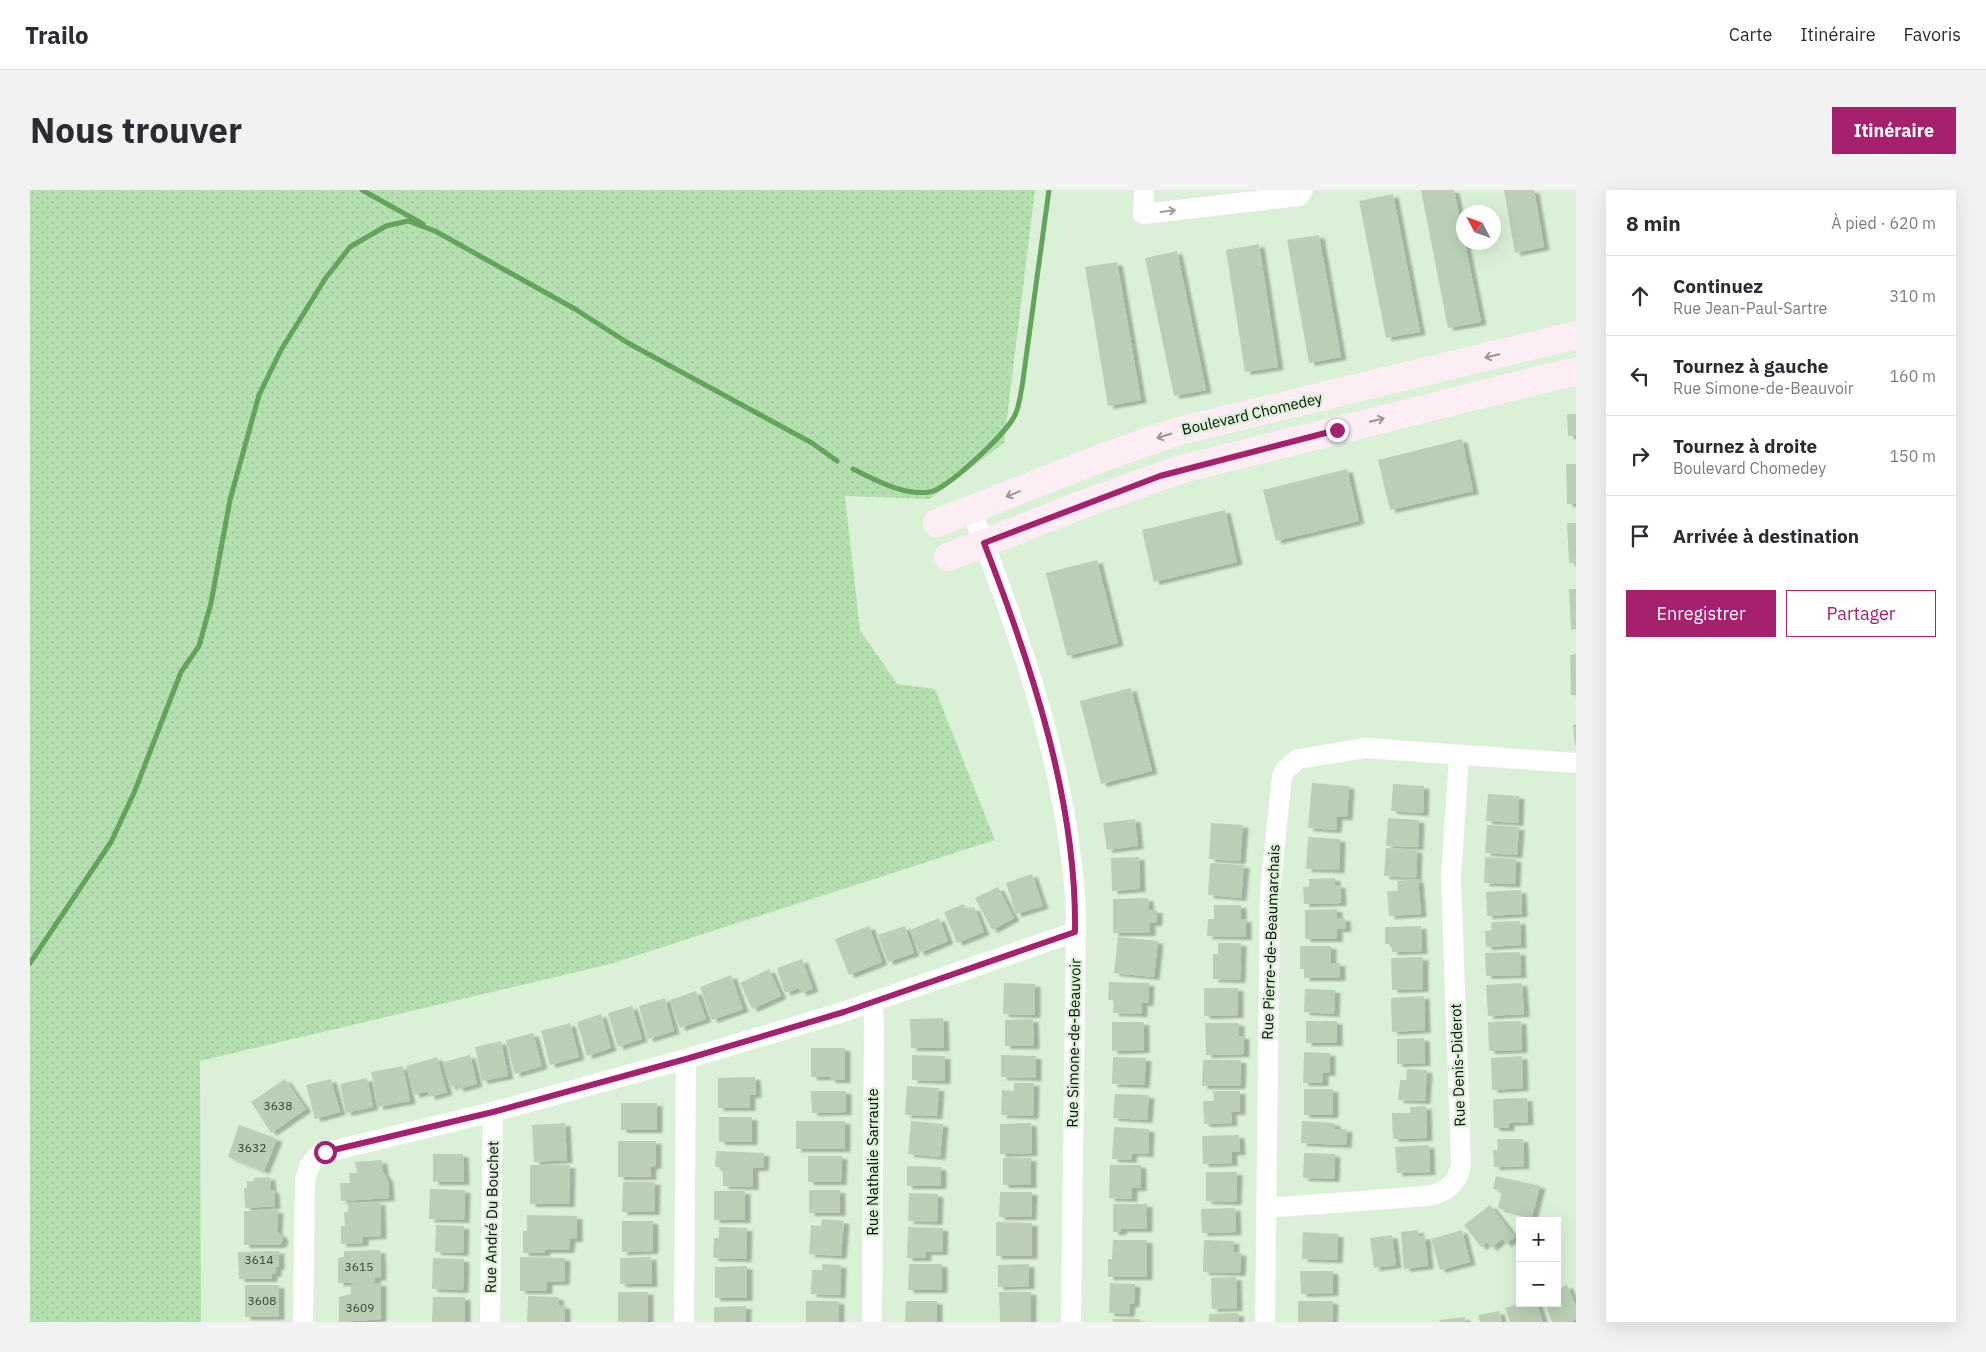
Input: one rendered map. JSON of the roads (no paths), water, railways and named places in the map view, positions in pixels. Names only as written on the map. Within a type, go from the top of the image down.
[{"type":"street","points":[[1144,190],[1143,214],[1298,196],[1303,190]]},
{"type":"street","name":"Boulevard Chomedey","points":[[937,523],[1109,455],[1179,431],[1576,335]]},
{"type":"street","points":[[948,557],[1182,469],[1576,371]]},
{"type":"street","name":"Rue Simone-de-Beauvoir","points":[[971,510],[1035,691],[1050,744],[1074,869],[1071,1322]]},
{"type":"street","name":"Rue Pierre-de-Beaumarchais","points":[[1265,1322],[1270,891],[1282,776],[1286,769],[1298,759],[1354,749],[1576,763]]},
{"type":"street","name":"Rue Denis-Diderot","points":[[1267,1208],[1427,1196],[1446,1190],[1457,1178],[1461,1163],[1451,878],[1458,755]]},
{"type":"street","points":[[303,1322],[304,1193],[307,1172],[318,1154],[493,1112],[686,1059],[872,1002],[1075,932]]},
{"type":"street","name":"Rue Nathalie Sarraute","points":[[872,1002],[874,1021],[872,1322]]},
{"type":"street","points":[[684,1322],[686,1059]]},
{"type":"street","name":"Rue André Du Bouchet","points":[[490,1322],[493,1112]]},
{"type":"waterway","points":[[362,190],[423,224]]},
{"type":"waterway","points":[[853,469],[900,489],[919,493],[929,492],[949,482],[961,472],[988,448],[1009,425],[1017,410],[1022,387],[1049,190]]},
{"type":"waterway","points":[[30,963],[111,842],[134,793],[181,672],[199,646],[211,603],[230,500],[259,395],[281,350],[325,279],[350,247],[386,226],[408,221],[435,231],[575,309],[628,343],[812,443],[837,461]]}]
